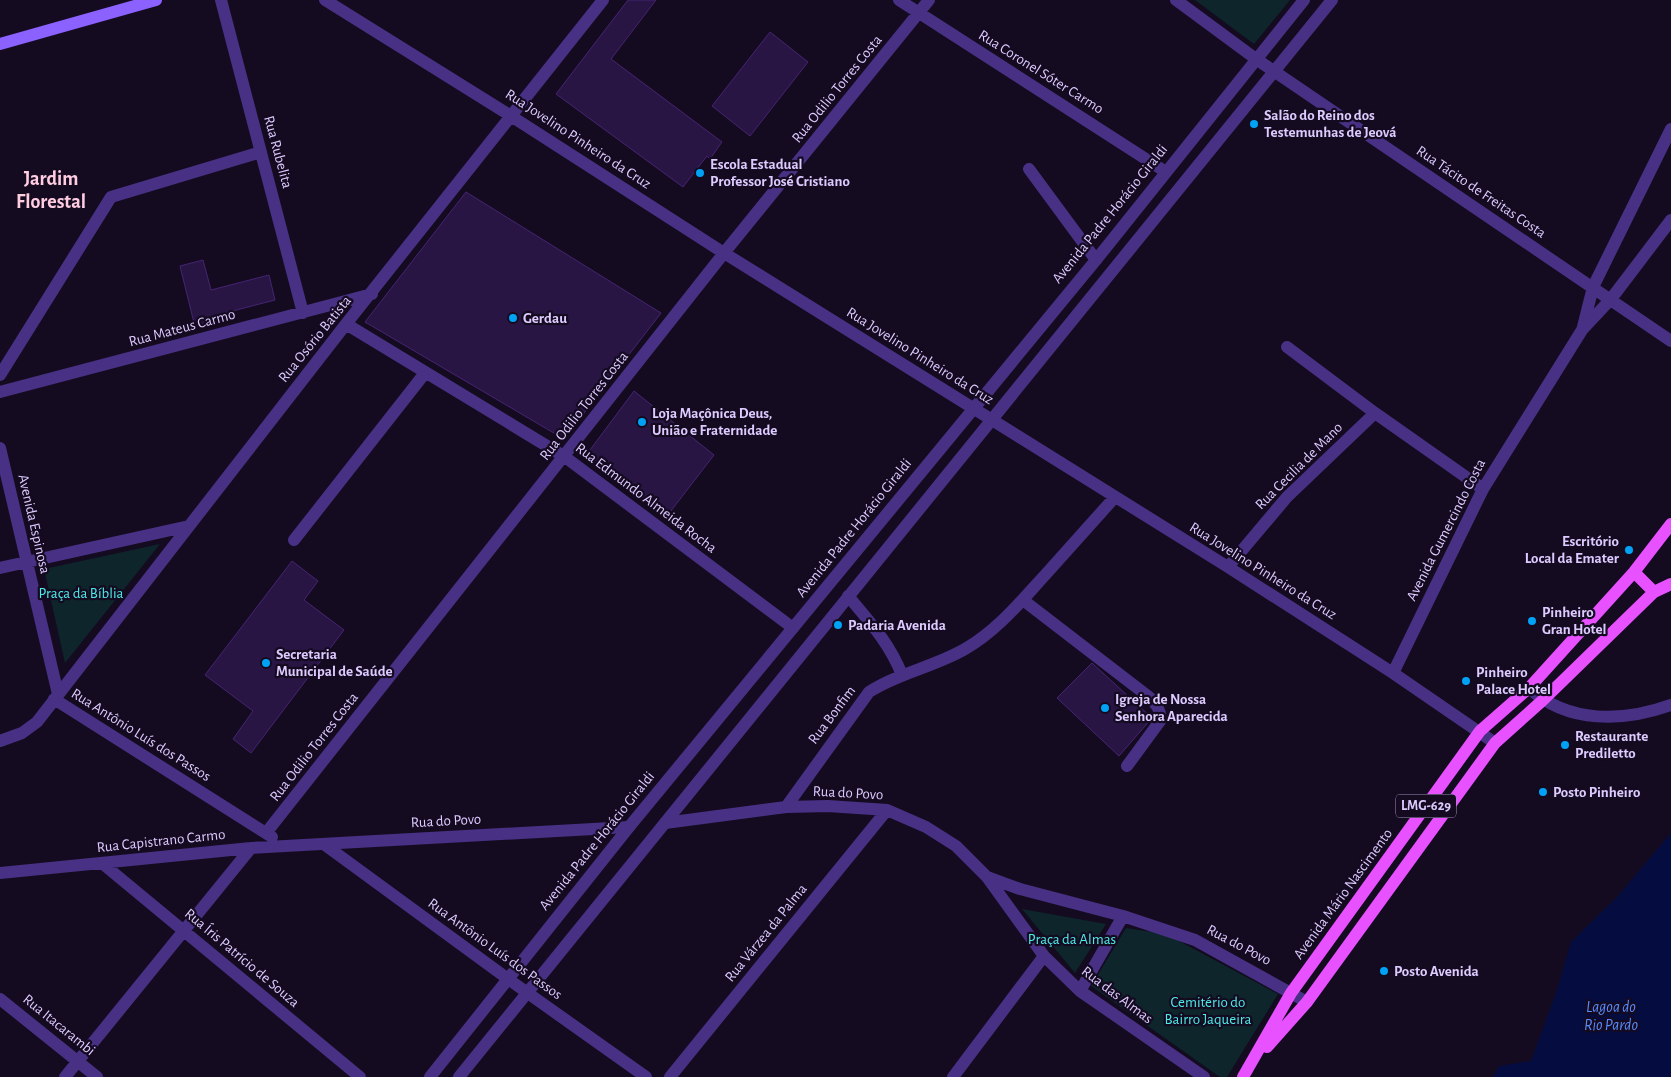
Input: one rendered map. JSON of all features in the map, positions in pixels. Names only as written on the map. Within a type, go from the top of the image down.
[{"type":"main road","points":[[0,44],[156,0]]},
{"type":"main road","name":"LMG-629","points":[[1634,572],[1671,524]]},
{"type":"main road","points":[[1634,572],[1654,592]]},
{"type":"main road","name":"Avenida Mário Nascimento","points":[[1243,1077],[1291,993],[1480,731],[1529,688],[1634,572]]},
{"type":"main road","name":"Avenida Mário Nascimento","points":[[1250,1065],[1307,1002],[1495,743],[1654,592],[1671,584]]},
{"type":"street","name":"Rua Rubelita","points":[[221,0],[303,313]]},
{"type":"street","name":"Rua Jovelino Pinheiro da Cruz","points":[[325,0],[511,116],[724,254],[1228,567],[1393,672],[1495,743]]},
{"type":"street","name":"Rua Osório Batista","points":[[0,741],[22,733],[37,722],[346,324],[372,294],[603,0]]},
{"type":"street","name":"Rua Coronel Sóter Carmo","points":[[899,0],[1166,172]]},
{"type":"street","name":"Rua Odilio Torres Costa","points":[[266,833],[724,254],[929,0]]},
{"type":"street","name":"Rua Tácito de Freitas Costa","points":[[1176,0],[1273,72],[1593,286],[1671,341]]},
{"type":"street","name":"Avenida Padre Horácio Giraldi","points":[[430,1077],[629,827],[1096,260],[1304,0]]},
{"type":"street","points":[[459,1077],[1332,0]]},
{"type":"street","name":"Avenida Gumercindo Costa","points":[[1582,330],[1593,286],[1671,129]]},
{"type":"street","points":[[0,376],[111,197],[261,152]]},
{"type":"street","points":[[1028,169],[1096,260]]},
{"type":"street","name":"Avenida Gumercindo Costa","points":[[1393,672],[1483,489],[1582,330],[1611,299],[1671,220]]},
{"type":"street","name":"Rua Mateus Carmo","points":[[0,392],[372,294]]},
{"type":"street","name":"Rua Edmundo Almeida Rocha","points":[[346,324],[565,457],[793,628]]},
{"type":"street","points":[[1287,347],[1375,413],[1483,489]]},
{"type":"street","points":[[294,540],[425,373]]},
{"type":"street","name":"Rua Cecilia de Mano","points":[[1228,567],[1287,497],[1375,413]]},
{"type":"street","name":"Avenida Espinosa","points":[[0,448],[56,697]]},
{"type":"street","name":"Rua Bonfim","points":[[786,807],[869,692],[885,681],[938,662],[967,648],[994,627],[1023,600],[1115,497]]},
{"type":"street","points":[[0,568],[188,526]]},
{"type":"street","points":[[848,596],[883,637],[894,654],[902,675]]},
{"type":"street","points":[[1023,600],[1149,697],[1158,706],[1161,715],[1160,721],[1127,766]]},
{"type":"street","points":[[1529,688],[1542,700],[1563,711],[1585,717],[1623,715],[1671,705]]},
{"type":"street","name":"Rua Antônio Luís dos Passos","points":[[56,697],[287,846]]},
{"type":"street","name":"Rua do Povo","points":[[665,823],[786,807],[828,806],[888,810],[926,827],[956,846],[987,877],[1020,890],[1123,916],[1195,940],[1307,1002]]},
{"type":"street","name":"Rua Várzea da Palma","points":[[670,1077],[888,810]]},
{"type":"street","name":"Rua do Povo","points":[[325,845],[629,827]]},
{"type":"street","name":"Rua Antônio Luís dos Passos","points":[[325,845],[527,993],[646,1077]]},
{"type":"street","name":"Rua Capistrano Carmo","points":[[0,873],[251,848],[325,845]]},
{"type":"street","points":[[65,1077],[251,848]]},
{"type":"street","name":"Rua Íris Patrício de Souza","points":[[103,864],[360,1077]]},
{"type":"street","name":"Rua das Almas","points":[[987,877],[1044,956],[1080,991],[1204,1077]]},
{"type":"street","points":[[1080,991],[1123,916]]},
{"type":"street","points":[[952,1077],[1044,956]]},
{"type":"street","name":"Rua Itacarambi","points":[[0,999],[97,1077]]},
{"type":"green space","points":[[1195,0],[1290,0],[1254,44]]},
{"type":"green space","name":"Praça da Bíblia","points":[[160,544],[65,663],[44,569]]},
{"type":"green space","name":"Praça da Almas","points":[[1022,909],[1106,924],[1075,973]]},
{"type":"green space","name":"Cemitério do Bairro Jaqueira","points":[[1126,928],[1166,934],[1278,994],[1227,1077],[1220,1077],[1091,986]]},
{"type":"water","name":"Lagoa do Rio Pardo","points":[[1671,833],[1671,1077],[1493,1077],[1499,1066],[1531,1061],[1557,990],[1571,942],[1617,897]]},
{"type":"building","points":[[628,0],[656,0],[611,59],[722,142],[710,159],[707,156],[683,187],[556,94]]},
{"type":"building","points":[[770,32],[808,62],[750,136],[712,106]]},
{"type":"building","name":"Gerdau","points":[[466,192],[661,313],[564,439],[365,322]]},
{"type":"building","points":[[203,260],[211,290],[269,275],[275,300],[217,315],[219,321],[195,327],[180,266]]},
{"type":"building","name":"Loja Maçônica Deus, União e Fraternidade","points":[[634,391],[714,455],[667,516],[587,454]]},
{"type":"building","name":"Secretaria Municipal de Saúde","points":[[292,561],[318,581],[304,600],[344,630],[251,753],[233,739],[253,711],[205,675]]},
{"type":"building","name":"Igreja de Nossa Senhora Aparecida","points":[[1092,663],[1152,718],[1119,756],[1057,698]]},
{"type":"place","name":"Salão do Reino dos Testemunhas de Jeová","points":[[1254,124]]},
{"type":"place","name":"Escola Estadual Professor José Cristiano","points":[[700,173]]},
{"type":"place","name":"Gerdau","points":[[513,318]]},
{"type":"place","name":"Loja Maçônica Deus, União e Fraternidade","points":[[642,422]]},
{"type":"place","name":"Escritório Local da Emater","points":[[1629,550]]},
{"type":"place","name":"Pinheiro Gran Hotel","points":[[1532,621]]},
{"type":"place","name":"Padaria Avenida","points":[[838,625]]},
{"type":"place","name":"Secretaria Municipal de Saúde","points":[[266,663]]},
{"type":"place","name":"Pinheiro Palace Hotel","points":[[1466,681]]},
{"type":"place","name":"Igreja de Nossa Senhora Aparecida","points":[[1105,708]]},
{"type":"place","name":"Restaurante Prediletto","points":[[1565,745]]},
{"type":"place","name":"Posto Pinheiro","points":[[1543,792]]},
{"type":"place","name":"Posto Avenida","points":[[1384,971]]},
{"type":"district","name":"Jardim Florestal","points":[[51,190]]}]
